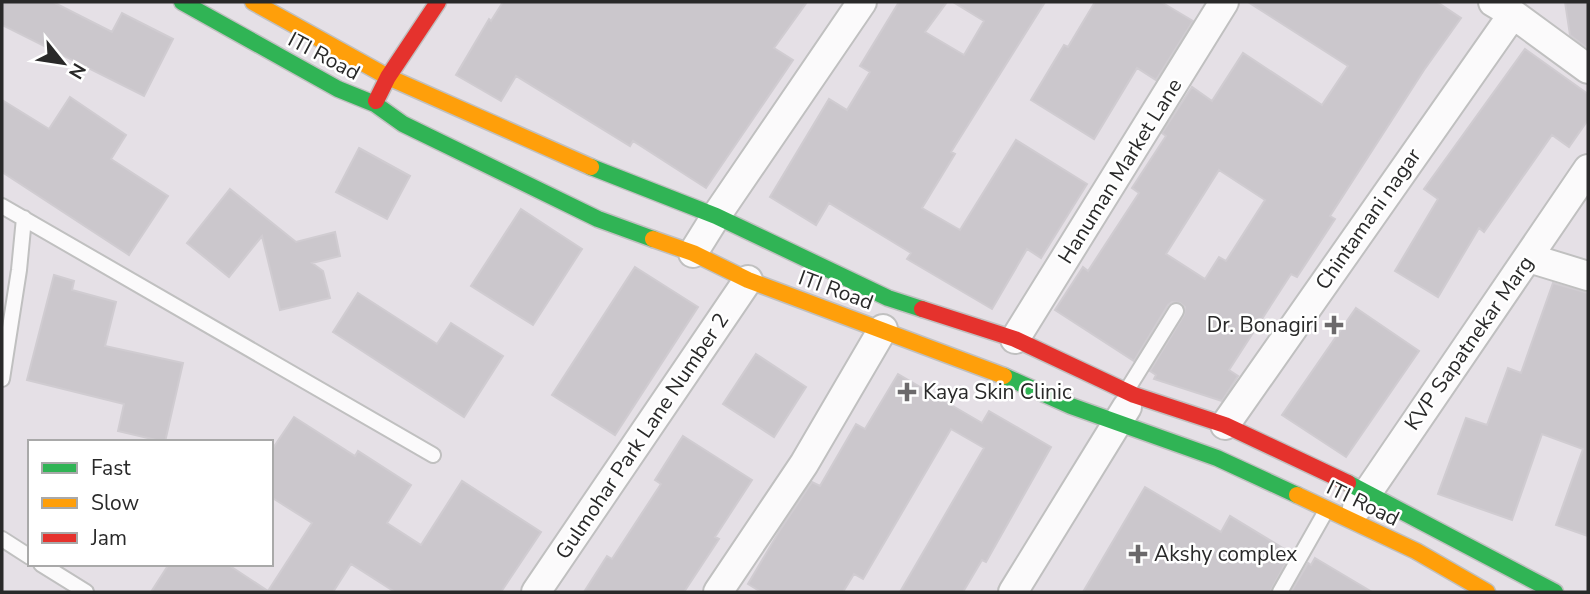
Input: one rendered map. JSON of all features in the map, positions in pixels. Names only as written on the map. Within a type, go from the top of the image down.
[{"type":"main road","name":"ITI Road","points":[[182,2],[338,89],[374,104],[403,124],[598,219],[693,253],[748,280],[993,371],[1029,390],[1209,455],[1339,513],[1451,576],[1487,592]]},
{"type":"main road","name":"ITI Road","points":[[253,2],[388,77],[558,154],[716,216],[888,298],[1015,340],[1130,393],[1225,425],[1366,491],[1555,592]]},
{"type":"main road","points":[[374,104],[388,77],[438,2]]},
{"type":"street","points":[[693,253],[862,2]]},
{"type":"street","name":"Hanuman Market Lane","points":[[1015,340],[1224,2]]},
{"type":"street","points":[[1503,8],[1588,69]]},
{"type":"street","name":"Chintamani nagar","points":[[1225,425],[1503,8]]},
{"type":"street","name":"KVP Sapatnekar Marg","points":[[1339,513],[1366,491],[1588,169]]},
{"type":"street","points":[[1529,258],[1588,276]]},
{"type":"street","name":"Gulmohar Park Lane Number 2","points":[[536,592],[748,280]]},
{"type":"street","points":[[718,592],[804,464],[883,329]]},
{"type":"street","points":[[1013,592],[1118,424],[1130,393]]},
{"type":"lane","points":[[2,205],[433,455]]},
{"type":"lane","points":[[2,379],[24,218]]},
{"type":"lane","points":[[1130,393],[1176,311]]},
{"type":"lane","points":[[1280,592],[1339,513]]},
{"type":"lane","points":[[2,539],[28,556]]},
{"type":"lane","points":[[1451,576],[1469,545]]},
{"type":"lane","points":[[44,566],[86,592]]},
{"type":"building","points":[[2,2],[53,2],[112,32],[122,13],[173,39],[144,96],[2,25]]},
{"type":"building","points":[[503,2],[807,2],[774,48],[793,60],[706,188],[633,141],[630,146],[516,76],[501,101],[456,75],[489,19],[491,21]]},
{"type":"building","points":[[899,2],[947,2],[925,32],[964,55],[984,21],[953,2],[1045,2],[951,152],[955,154],[922,208],[960,230],[1016,140],[1087,184],[1041,258],[1027,249],[992,309],[907,259],[911,253],[829,203],[816,225],[770,197],[829,99],[847,110],[870,72],[860,66]]},
{"type":"building","points":[[1095,2],[1161,2],[1193,21],[1156,80],[1137,68],[1094,139],[1031,100],[1064,45],[1068,47]]},
{"type":"building","points":[[1248,2],[1437,2],[1461,18],[1424,70],[1330,216],[1335,219],[1297,277],[1291,274],[1229,370],[1238,376],[1222,401],[1154,379],[1156,375],[1150,371],[1184,315],[1185,307],[1180,303],[1172,302],[1168,305],[1134,361],[1055,310],[1083,267],[1088,271],[1139,193],[1132,188],[1166,136],[1162,133],[1192,87],[1212,101],[1243,53],[1322,105],[1348,66]],"holes":[[[1219,170],[1265,200],[1226,261],[1219,257],[1205,279],[1166,254]]]},
{"type":"building","points":[[1565,2],[1588,2],[1588,49],[1570,35]]},
{"type":"building","points":[[1525,49],[1588,94],[1588,120],[1569,147],[1552,135],[1484,232],[1479,228],[1438,297],[1395,271],[1438,199],[1424,189]]},
{"type":"building","points":[[70,97],[126,135],[111,159],[168,196],[129,255],[2,172],[2,100],[49,129]]},
{"type":"building","points":[[359,148],[410,176],[387,219],[336,192]]},
{"type":"building","points":[[230,189],[296,242],[335,232],[340,256],[312,263],[323,271],[330,298],[280,310],[262,236],[229,277],[187,243]]},
{"type":"building","points":[[521,209],[582,249],[533,325],[471,286]]},
{"type":"building","points":[[635,267],[698,307],[615,435],[552,395]]},
{"type":"building","points":[[54,275],[74,281],[72,290],[116,302],[105,346],[183,363],[165,440],[118,431],[124,404],[27,380]]},
{"type":"building","points":[[1553,283],[1588,293],[1588,536],[1556,525],[1583,449],[1542,434],[1512,520],[1438,494],[1466,418],[1487,425],[1508,368],[1521,373]]},
{"type":"building","points":[[358,293],[437,344],[451,323],[503,356],[464,417],[333,332]]},
{"type":"building","points":[[1356,308],[1419,351],[1346,457],[1282,415]]},
{"type":"building","points":[[756,354],[806,387],[774,437],[723,404]]},
{"type":"building","points":[[898,374],[982,423],[989,411],[1051,447],[986,562],[982,560],[963,592],[900,592],[984,448],[951,429],[863,579],[854,574],[843,592],[761,592],[748,584],[812,482],[820,486],[856,424],[865,429]]},
{"type":"building","points":[[294,417],[355,456],[358,451],[411,485],[387,523],[421,545],[462,481],[541,532],[501,592],[395,592],[351,564],[333,592],[151,592],[168,566],[230,566],[268,591],[312,523],[273,498],[273,448]]},
{"type":"building","points":[[683,436],[752,480],[715,537],[719,539],[684,592],[584,592],[607,556],[612,559],[661,484],[655,480]]},
{"type":"building","points":[[1145,487],[1221,532],[1230,516],[1291,553],[1270,592],[1083,592]]},
{"type":"building","points":[[1315,558],[1372,592],[1291,592],[1308,563],[1311,565]]},
{"type":"traffic: fast","points":[[182,2],[338,89],[375,104],[403,124],[598,219],[653,239]]},
{"type":"traffic: fast","points":[[591,167],[716,216],[888,298],[922,309]]},
{"type":"traffic: fast","points":[[1004,376],[1071,406],[1217,458],[1297,495]]},
{"type":"traffic: fast","points":[[1348,483],[1555,592]]},
{"type":"traffic: slow","points":[[253,2],[388,77],[591,167]]},
{"type":"traffic: slow","points":[[653,239],[693,253],[748,280],[1004,376]]},
{"type":"traffic: slow","points":[[1297,495],[1416,551],[1487,592]]},
{"type":"traffic: jam","points":[[376,101],[388,77],[438,2]]},
{"type":"traffic: jam","points":[[922,309],[1015,339],[1134,395],[1225,425],[1348,483]]},
{"type":"place","name":"Dr. Bonagiri","points":[[1334,325]]},
{"type":"place","name":"Kaya Skin Clinic","points":[[907,392]]},
{"type":"place","name":"Akshy complex","points":[[1138,554]]}]
